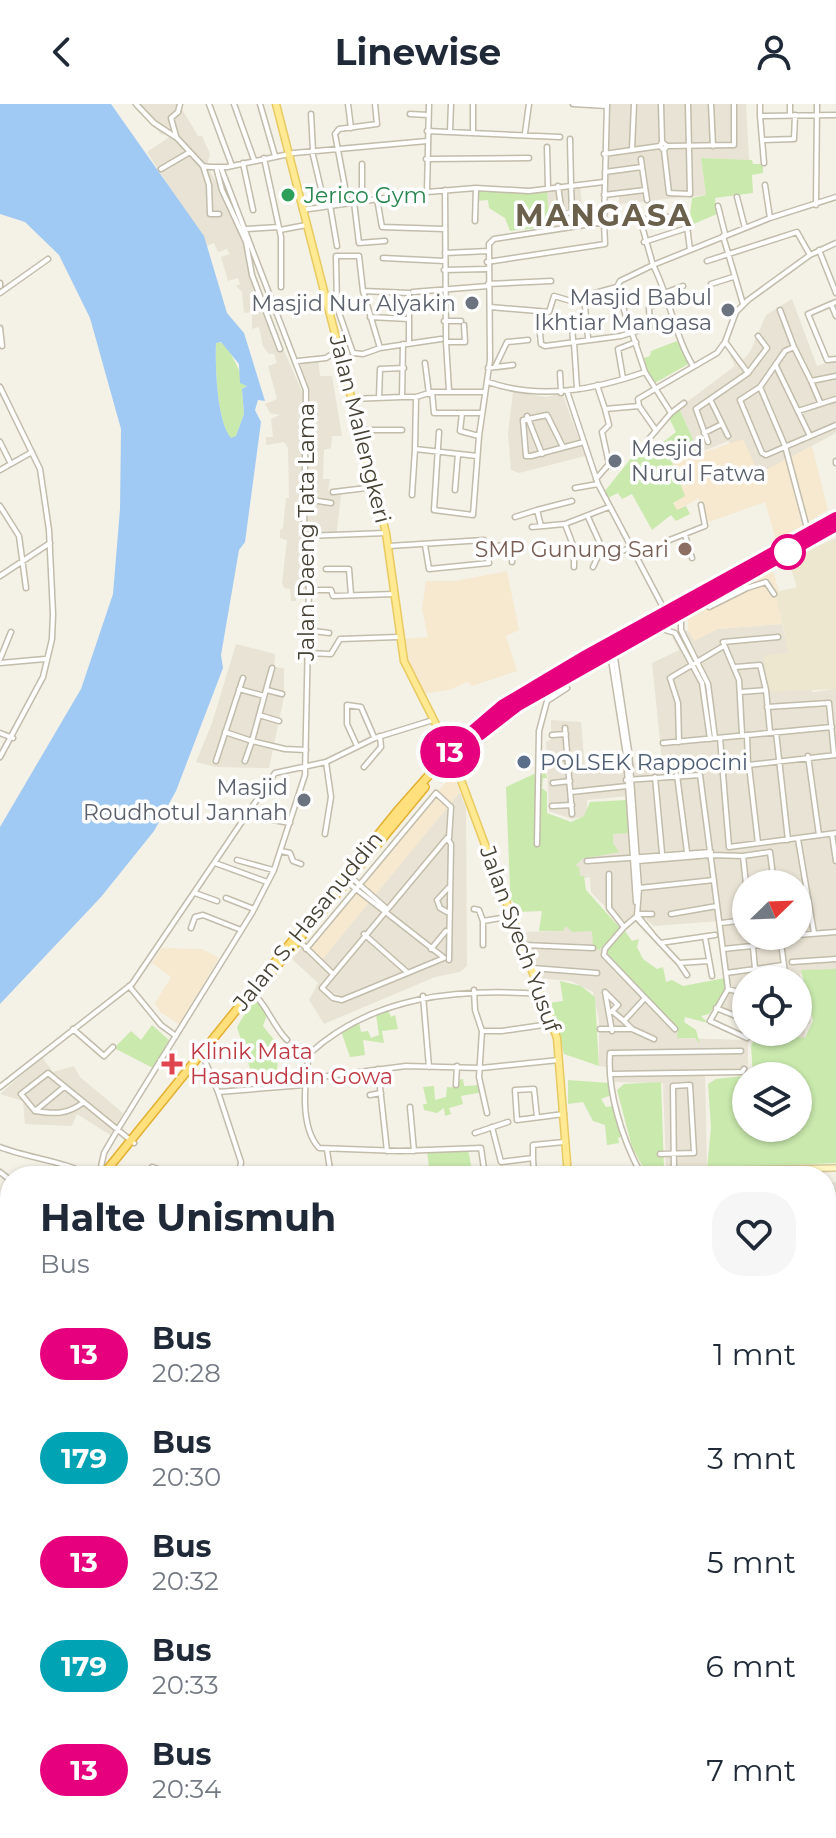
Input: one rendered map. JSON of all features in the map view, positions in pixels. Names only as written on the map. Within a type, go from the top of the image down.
[{"type":"highway","points":[[564,675],[681,613],[779,554],[807,531],[836,518]]},
{"type":"highway","points":[[564,675],[665,613],[836,525]]},
{"type":"highway","name":"Jalan S. Hasanuddin","points":[[111,1166],[450,753],[564,675]]},
{"type":"highway","name":"Jalan S. Hasanuddin","points":[[195,1063],[208,1046]]},
{"type":"main road","name":"Jalan Mallengkeri","points":[[276,104],[306,225],[335,316],[351,399],[389,546],[398,637],[404,661],[450,753]]},
{"type":"main road","name":"Jalan Syech Yusuf","points":[[450,753],[553,1023],[561,1060],[567,1166]]},
{"type":"street","points":[[136,104],[154,123],[177,138],[203,166],[209,185],[210,214],[219,214]]},
{"type":"street","points":[[177,138],[171,118],[178,112],[180,104]]},
{"type":"street","points":[[209,104],[232,166]]},
{"type":"street","points":[[234,104],[254,160]]},
{"type":"street","points":[[260,104],[275,156]]},
{"type":"street","points":[[348,104],[351,128]]},
{"type":"street","points":[[375,104],[377,124],[336,131],[336,148],[359,243],[385,241]]},
{"type":"street","points":[[427,192],[429,104]]},
{"type":"street","points":[[450,131],[451,104]]},
{"type":"street","points":[[473,104],[473,131]]},
{"type":"street","points":[[525,133],[529,104]]},
{"type":"street","points":[[487,262],[605,244],[607,105],[573,104]]},
{"type":"street","points":[[632,149],[634,104]]},
{"type":"street","points":[[661,104],[663,146],[671,196],[690,193],[688,104]]},
{"type":"street","points":[[711,104],[713,146]]},
{"type":"street","points":[[604,154],[663,146],[713,146],[736,142],[734,104]]},
{"type":"street","points":[[760,104],[764,163]]},
{"type":"street","points":[[763,140],[794,139],[790,104]]},
{"type":"street","points":[[816,205],[817,104]]},
{"type":"street","points":[[311,114],[313,151],[337,246]]},
{"type":"street","points":[[410,114],[428,115]]},
{"type":"street","points":[[760,116],[836,115]]},
{"type":"street","points":[[427,131],[525,133],[560,137]]},
{"type":"street","points":[[558,186],[559,211],[565,214],[572,212],[570,139]]},
{"type":"street","points":[[203,166],[218,168],[287,154],[427,141]]},
{"type":"street","points":[[547,147],[548,187]]},
{"type":"street","points":[[161,169],[190,152]]},
{"type":"street","points":[[264,158],[279,228],[281,287]]},
{"type":"street","points":[[426,159],[529,158]]},
{"type":"street","points":[[641,159],[647,200]]},
{"type":"street","points":[[243,163],[253,210]]},
{"type":"street","points":[[362,164],[362,200]]},
{"type":"street","points":[[605,172],[642,167]]},
{"type":"street","points":[[218,168],[222,190],[246,242],[252,275],[280,349]]},
{"type":"street","name":"Jalan Daeng Tata Lama","points":[[103,1166],[104,1153],[254,909],[274,870],[306,767],[305,653],[309,590],[304,536],[307,404],[298,361],[246,229],[218,168]]},
{"type":"street","points":[[302,210],[445,190],[529,191],[604,182]]},
{"type":"street","points":[[765,185],[770,218]]},
{"type":"street","points":[[475,221],[476,188]]},
{"type":"street","points":[[445,190],[443,341],[449,391]]},
{"type":"street","points":[[604,195],[645,190]]},
{"type":"street","points":[[737,197],[745,228]]},
{"type":"street","points":[[671,413],[645,372],[617,287],[620,281],[770,218],[836,197]]},
{"type":"street","points":[[377,199],[382,227],[444,229]]},
{"type":"street","points":[[718,206],[727,254],[743,304]]},
{"type":"street","points":[[565,214],[566,228]]},
{"type":"street","points":[[439,432],[433,507],[438,514],[474,515],[481,413],[488,368],[490,307],[487,262],[492,239],[604,222],[686,216],[690,250]]},
{"type":"street","points":[[640,219],[644,242],[670,300],[678,338],[693,366]]},
{"type":"street","points":[[246,229],[306,225]]},
{"type":"street","points":[[644,242],[687,228]]},
{"type":"street","points":[[707,261],[798,232],[810,255]]},
{"type":"street","points":[[655,429],[637,399],[717,353],[725,342],[736,312],[743,304],[810,255],[836,243]]},
{"type":"street","points":[[819,250],[836,293]]},
{"type":"street","points":[[445,253],[488,251]]},
{"type":"street","points":[[380,348],[363,291],[359,256],[336,256],[335,316],[353,353],[363,354],[406,343],[465,342],[463,323],[444,321]]},
{"type":"street","points":[[383,258],[445,261]]},
{"type":"street","points":[[0,293],[48,259]]},
{"type":"street","points":[[444,270],[487,269]]},
{"type":"street","points":[[711,284],[733,277]]},
{"type":"street","points":[[413,292],[551,281]]},
{"type":"street","points":[[667,292],[683,286]]},
{"type":"street","points":[[490,307],[549,312],[553,296],[571,301],[617,287]]},
{"type":"street","points":[[363,291],[409,293],[402,397]]},
{"type":"street","points":[[583,298],[588,338]]},
{"type":"street","points":[[538,311],[542,345],[632,333],[652,326],[649,307],[670,300]]},
{"type":"street","points":[[836,316],[833,303],[808,314],[827,360],[836,359]]},
{"type":"street","points":[[780,310],[820,402]]},
{"type":"street","points":[[370,317],[409,319]]},
{"type":"street","points":[[572,326],[578,389]]},
{"type":"street","points":[[0,328],[2,346]]},
{"type":"street","points":[[708,442],[695,411],[748,373],[767,348],[758,336]]},
{"type":"street","points":[[495,367],[507,342],[528,340]]},
{"type":"street","points":[[623,378],[618,349],[636,342]]},
{"type":"street","points":[[725,342],[748,373]]},
{"type":"street","points":[[794,347],[785,351],[760,387],[740,400],[764,455],[836,425]]},
{"type":"street","points":[[298,361],[326,358],[340,349]]},
{"type":"street","points":[[425,363],[434,413],[481,413]]},
{"type":"street","points":[[488,368],[513,365]]},
{"type":"street","points":[[776,366],[809,434]]},
{"type":"street","points":[[379,398],[380,369],[404,368]]},
{"type":"street","points":[[487,382],[515,391],[564,392],[645,372]]},
{"type":"street","points":[[560,373],[597,482],[665,613]]},
{"type":"street","points":[[811,381],[836,376]]},
{"type":"street","points":[[575,488],[597,482],[609,463],[602,432],[609,424],[597,385]]},
{"type":"street","points":[[0,387],[2,398],[40,469],[50,543],[53,614],[43,677],[2,755]]},
{"type":"street","points":[[760,387],[785,446],[807,531]]},
{"type":"street","points":[[351,399],[416,397],[449,391],[485,392]]},
{"type":"street","points":[[412,495],[416,397]]},
{"type":"street","points":[[710,399],[728,436]]},
{"type":"street","points":[[798,411],[836,399]]},
{"type":"street","points":[[648,440],[655,429],[684,403]]},
{"type":"street","points":[[605,409],[639,406]]},
{"type":"street","points":[[462,413],[460,431],[479,436]]},
{"type":"street","points":[[563,447],[548,415],[527,416],[522,421],[524,455],[542,454],[584,442]]},
{"type":"street","points":[[527,416],[542,454]]},
{"type":"street","points":[[704,433],[722,424]]},
{"type":"street","points":[[359,430],[402,430]]},
{"type":"street","points":[[0,442],[10,462]]},
{"type":"street","points":[[415,449],[477,456]]},
{"type":"street","points":[[0,470],[32,452]]},
{"type":"street","points":[[455,490],[458,454]]},
{"type":"street","points":[[333,492],[375,487]]},
{"type":"street","points":[[305,499],[331,503]]},
{"type":"street","points":[[515,517],[572,501]]},
{"type":"street","points":[[667,541],[705,526],[701,505]]},
{"type":"street","points":[[0,506],[19,536],[26,588]]},
{"type":"street","points":[[532,527],[565,524],[609,507]]},
{"type":"street","points":[[537,510],[541,526]]},
{"type":"street","points":[[588,517],[602,548],[593,567]]},
{"type":"street","points":[[565,524],[574,548],[574,567]]},
{"type":"street","points":[[304,536],[386,533]]},
{"type":"street","points":[[685,535],[692,558]]},
{"type":"street","points":[[389,546],[484,540],[488,547],[487,564],[429,569],[425,545]]},
{"type":"street","points":[[0,576],[23,564],[50,543]]},
{"type":"street","points":[[488,547],[514,544],[512,562]]},
{"type":"street","points":[[622,551],[632,547]]},
{"type":"street","points":[[326,569],[349,569],[351,595]]},
{"type":"street","points":[[739,579],[747,588]]},
{"type":"street","points":[[701,601],[709,607],[765,581],[774,594]]},
{"type":"street","points":[[309,590],[331,590],[333,596],[394,594]]},
{"type":"street","points":[[681,613],[681,630],[695,663]]},
{"type":"street","points":[[656,627],[675,633],[708,684],[727,844],[730,847],[834,834],[836,861]]},
{"type":"street","points":[[306,630],[329,633]]},
{"type":"street","points":[[675,633],[681,630]]},
{"type":"street","points":[[11,632],[0,661],[46,659]]},
{"type":"street","points":[[305,653],[331,654],[340,639],[398,637]]},
{"type":"street","points":[[679,742],[678,703],[670,679],[722,647],[729,639],[778,637]]},
{"type":"street","points":[[722,647],[735,667],[740,692],[758,843]]},
{"type":"street","points":[[612,652],[639,888],[635,916],[604,953],[675,1029]]},
{"type":"street","points":[[735,667],[760,665],[779,759],[788,840]]},
{"type":"street","points":[[245,761],[272,668]]},
{"type":"street","points":[[216,761],[243,678]]},
{"type":"street","points":[[537,844],[539,731],[547,701],[567,688]]},
{"type":"street","points":[[239,689],[264,697]]},
{"type":"street","points":[[267,690],[282,694]]},
{"type":"street","points":[[740,692],[766,690]]},
{"type":"street","points":[[748,765],[835,754],[829,703],[767,707]]},
{"type":"street","points":[[357,746],[347,724],[347,705],[361,707],[381,747],[364,767]]},
{"type":"street","points":[[259,715],[279,721]]},
{"type":"street","points":[[0,1087],[129,986],[275,773],[326,762],[378,737],[433,720]]},
{"type":"street","points":[[663,743],[832,727]]},
{"type":"street","points":[[552,735],[566,731],[572,814]]},
{"type":"street","points":[[225,732],[285,749],[306,750]]},
{"type":"street","points":[[0,733],[13,738]]},
{"type":"street","points":[[808,756],[819,835]]},
{"type":"street","points":[[552,759],[568,757]]},
{"type":"street","points":[[325,834],[331,797],[326,762]]},
{"type":"street","points":[[677,775],[688,853]]},
{"type":"street","points":[[571,792],[655,777],[700,775],[728,989],[710,1018],[713,1024],[732,1032]]},
{"type":"street","points":[[655,777],[662,853]]},
{"type":"street","points":[[553,783],[570,781]]},
{"type":"street","points":[[306,949],[358,887],[436,793],[451,807],[449,960],[431,949],[358,887],[347,878]]},
{"type":"street","points":[[552,806],[572,805]]},
{"type":"street","points":[[262,818],[290,823]]},
{"type":"street","points":[[444,958],[338,1000],[322,988],[443,839],[449,839]]},
{"type":"street","points":[[798,839],[814,933],[836,932]]},
{"type":"street","points":[[281,851],[290,853],[292,860],[301,864]]},
{"type":"street","points":[[635,859],[662,853],[743,856],[770,852],[772,870]]},
{"type":"street","points":[[587,861],[711,854]]},
{"type":"street","points":[[743,856],[744,870]]},
{"type":"street","points":[[635,859],[635,916],[687,975]]},
{"type":"street","points":[[237,860],[274,870]]},
{"type":"street","points":[[215,863],[267,882]]},
{"type":"street","points":[[609,874],[609,908],[624,927]]},
{"type":"street","points":[[639,888],[714,880]]},
{"type":"street","points":[[448,888],[437,900],[440,908],[448,913]]},
{"type":"street","points":[[195,893],[217,901]]},
{"type":"street","points":[[226,898],[254,909]]},
{"type":"street","points":[[671,914],[717,906]]},
{"type":"street","points":[[474,909],[479,910],[483,921],[483,945]]},
{"type":"street","points":[[635,916],[652,914]]},
{"type":"street","points":[[191,928],[195,917],[203,915],[241,930]]},
{"type":"street","points":[[483,921],[513,916]]},
{"type":"street","points":[[720,923],[732,922]]},
{"type":"street","points":[[431,949],[448,929]]},
{"type":"street","points":[[364,934],[408,972]]},
{"type":"street","points":[[660,943],[715,935]]},
{"type":"street","points":[[705,937],[712,976]]},
{"type":"street","points":[[296,939],[332,973]]},
{"type":"street","points":[[524,945],[593,948]]},
{"type":"street","points":[[723,949],[732,947]]},
{"type":"street","points":[[777,966],[784,965],[782,950]]},
{"type":"street","points":[[792,962],[836,959]]},
{"type":"street","points":[[679,963],[709,961]]},
{"type":"street","points":[[532,968],[597,973]]},
{"type":"street","points":[[726,973],[732,972]]},
{"type":"street","points":[[129,986],[161,1025],[176,1036]]},
{"type":"street","points":[[728,989],[732,990]]},
{"type":"street","points":[[484,1166],[483,1148],[387,1151],[319,1148],[311,1135],[305,1082],[309,1054],[322,1041],[379,1012],[423,996],[474,990],[542,994]]},
{"type":"street","points":[[474,990],[482,1031],[481,1068],[487,1113]]},
{"type":"street","points":[[253,992],[269,1008],[272,1024],[287,1040]]},
{"type":"street","points":[[423,996],[429,1067]]},
{"type":"street","points":[[624,1021],[645,998]]},
{"type":"street","points":[[716,1008],[732,1014]]},
{"type":"street","points":[[612,1031],[612,1012],[632,1029],[654,1039]]},
{"type":"street","points":[[482,1031],[553,1023]]},
{"type":"street","points":[[73,1029],[104,1056],[113,1047]]},
{"type":"street","points":[[600,1029],[632,1029]]},
{"type":"street","points":[[637,1166],[623,1132],[610,1074],[612,1052],[741,1051]]},
{"type":"street","points":[[203,1056],[242,1166]]},
{"type":"street","points":[[218,1092],[305,1082],[378,1069],[481,1068],[561,1060]]},
{"type":"street","points":[[456,1085],[457,1066]]},
{"type":"street","points":[[378,1069],[387,1151]]},
{"type":"street","points":[[610,1074],[732,1072]]},
{"type":"street","points":[[84,1102],[66,1114],[35,1111],[21,1093],[47,1073],[64,1087],[84,1102],[118,1129],[133,1142]]},
{"type":"street","points":[[660,1154],[676,1153],[693,1153],[692,1087],[675,1084],[676,1153],[676,1166]]},
{"type":"street","points":[[35,1111],[64,1087]]},
{"type":"street","points":[[537,1117],[534,1089],[517,1089],[517,1120],[566,1114]]},
{"type":"street","points":[[370,1095],[381,1093]]},
{"type":"street","points":[[410,1107],[414,1151]]},
{"type":"street","points":[[475,1133],[508,1122]]},
{"type":"street","points":[[492,1127],[499,1161],[533,1158]]},
{"type":"street","points":[[533,1166],[533,1145],[565,1141]]},
{"type":"street","points":[[0,1147],[45,1163],[68,1166]]},
{"type":"street","points":[[327,1150],[329,1166]]},
{"type":"street","points":[[294,1838],[308,1838]]},
{"type":"shaded area","points":[[132,104],[179,104],[198,136],[202,136],[210,154],[207,166],[242,227],[256,287],[303,394],[308,396],[300,361],[318,358],[320,376],[332,376],[342,436],[332,436],[331,448],[324,450],[323,479],[330,479],[328,491],[341,495],[336,538],[303,537],[309,594],[296,594],[296,601],[291,601],[290,589],[284,588],[282,583],[287,540],[280,538],[280,530],[283,528],[286,498],[289,498],[288,448],[284,442],[266,445],[266,437],[273,437],[271,419],[280,415],[270,413],[265,404],[277,399],[268,366],[277,363],[274,354],[269,354],[263,346],[259,327],[252,329],[252,312],[244,313],[242,292],[236,286],[240,284],[238,278],[228,281],[221,257],[230,254],[227,249],[218,252],[214,243],[207,246],[147,152],[171,136],[161,134]]},
{"type":"shaded area","points":[[607,104],[746,104],[749,160],[701,158],[706,195],[619,204],[619,196],[603,196]]},
{"type":"shaded area","points":[[580,185],[584,223],[549,227],[547,188]]},
{"type":"shaded area","points":[[792,299],[817,366],[836,360],[836,433],[759,474],[728,441],[699,453],[679,408],[735,366],[725,345],[729,340],[741,362],[750,352],[766,315]]},
{"type":"shaded area","points":[[513,392],[547,397],[562,393],[585,456],[519,473],[511,470],[508,433]]},
{"type":"shaded area","points":[[743,439],[759,474],[786,459],[802,526],[776,540],[765,502],[709,522],[698,498],[677,511],[673,502],[671,463]]},
{"type":"shaded area","points":[[812,446],[828,510],[808,522],[791,457]]},
{"type":"shaded area","points":[[836,538],[836,689],[768,692],[764,655],[789,653],[775,592],[797,587],[788,560]]},
{"type":"shaded area","points":[[772,568],[779,591],[776,592],[782,624],[718,629],[694,641],[688,630],[688,617]]},
{"type":"shaded area","points":[[507,571],[519,630],[506,636],[517,671],[472,686],[467,682],[449,690],[422,694],[404,655],[403,639],[428,637],[422,609],[426,581],[456,581]]},
{"type":"shaded area","points":[[782,624],[789,653],[813,692],[836,689],[836,969],[812,972],[812,966],[732,966],[732,1017],[716,1008],[728,988],[719,921],[654,926],[640,914],[626,929],[591,892],[590,877],[581,879],[573,865],[610,834],[633,832],[628,796],[587,800],[587,816],[572,819],[549,811],[546,742],[551,740],[551,720],[581,722],[585,769],[662,760],[652,663],[679,650],[672,637],[688,630],[695,640],[717,629]]},
{"type":"shaded area","points":[[236,644],[275,654],[274,667],[284,668],[284,697],[269,768],[215,767],[196,762],[212,723]]},
{"type":"shaded area","points":[[446,782],[456,782],[460,792],[321,961],[304,945]]},
{"type":"shaded area","points":[[460,792],[466,809],[467,966],[460,972],[435,977],[324,1024],[309,1000],[318,983],[292,959],[304,945],[321,960]]},
{"type":"shaded area","points":[[566,926],[592,931],[598,949],[602,947],[675,1024],[679,1038],[732,1040],[732,1046],[748,1046],[748,1062],[732,1062],[732,1074],[705,1075],[707,1166],[666,1166],[663,1083],[609,1082],[608,1067],[599,1066],[599,1020],[593,992],[571,981],[539,978],[522,932],[562,931]]},
{"type":"shaded area","points":[[162,948],[202,949],[219,958],[179,1024],[160,1012],[155,1003],[171,977],[152,963]]},
{"type":"shaded area","points":[[42,1057],[53,1072],[74,1066],[80,1077],[123,1113],[110,1135],[77,1114],[72,1126],[25,1124],[23,1101],[0,1094]]},
{"type":"green space","points":[[701,158],[752,160],[753,164],[763,164],[763,173],[752,175],[753,193],[715,198],[717,214],[689,226],[692,198],[706,195]]},
{"type":"green space","points":[[547,188],[549,221],[538,222],[538,228],[510,231],[505,218],[489,208],[488,200],[475,201],[475,189]]},
{"type":"green space","points":[[677,341],[690,363],[655,383],[647,372],[644,358],[650,356],[651,351]]},
{"type":"green space","points":[[216,342],[226,344],[247,386],[242,389],[244,414],[236,436],[231,439],[220,407]]},
{"type":"green space","points":[[679,408],[699,453],[672,463],[685,496],[673,503],[677,510],[686,506],[690,514],[676,521],[671,515],[652,530],[632,494],[622,499],[618,493],[608,498],[605,491],[636,452],[640,454],[646,447],[646,442],[653,450],[676,432],[668,416]]},
{"type":"green space","points":[[545,769],[547,778],[543,778],[542,788],[547,792],[547,813],[571,822],[584,816],[590,802],[626,800],[628,833],[613,834],[613,843],[619,852],[582,859],[575,866],[579,867],[580,876],[584,876],[586,890],[620,928],[599,950],[593,946],[592,931],[572,932],[566,926],[563,931],[539,931],[542,911],[517,912],[513,901],[505,899],[504,891],[510,888],[506,787]]},
{"type":"green space","points":[[625,931],[632,941],[639,939],[637,947],[643,959],[657,969],[663,967],[666,982],[672,980],[683,986],[725,978],[726,990],[709,1014],[701,1016],[708,1023],[685,1017],[684,1022],[696,1030],[700,1044],[695,1038],[677,1038],[678,1029],[606,952]]},
{"type":"green space","points":[[836,969],[836,1163],[707,1166],[711,1127],[708,1084],[716,1079],[732,1077],[732,1142],[812,1142],[812,1062],[752,1062],[751,1046],[812,1046],[812,970]]},
{"type":"green space","points":[[560,981],[581,986],[595,997],[599,1066],[564,1054],[549,1003],[563,1001]]},
{"type":"green space","points":[[255,997],[268,1012],[263,1026],[278,1045],[277,1075],[255,1084],[237,1027]]},
{"type":"green space","points":[[388,1010],[391,1017],[395,1015],[398,1029],[382,1031],[384,1043],[363,1040],[365,1055],[350,1057],[341,1031],[359,1022],[361,1032],[368,1031],[371,1038],[379,1035],[376,1014]]},
{"type":"green space","points":[[152,1025],[169,1040],[153,1068],[114,1048],[131,1031],[141,1040]]},
{"type":"green space","points":[[463,1079],[464,1086],[481,1085],[483,1092],[461,1096],[463,1104],[449,1108],[451,1114],[445,1116],[444,1108],[437,1113],[424,1110],[423,1104],[427,1104],[423,1087],[434,1086],[435,1100],[446,1097],[447,1087],[459,1088],[458,1080]]},
{"type":"green space","points":[[568,1080],[609,1083],[611,1095],[601,1099],[606,1107],[614,1106],[623,1136],[618,1138],[619,1143],[607,1145],[605,1125],[593,1121],[583,1102],[568,1104]]},
{"type":"green space","points":[[661,1082],[664,1166],[642,1166],[632,1147],[617,1090],[624,1084]]},
{"type":"green space","points":[[468,1149],[471,1166],[429,1166],[427,1150]]},
{"type":"water","points":[[0,104],[111,104],[204,236],[227,313],[244,333],[265,401],[258,400],[255,410],[261,422],[245,542],[239,550],[221,655],[223,668],[176,791],[154,831],[101,897],[0,1004],[0,827],[81,689],[113,594],[120,509],[121,429],[90,318],[59,255],[25,222],[0,214]],"holes":[[[221,342],[239,364],[240,383],[247,386],[242,389],[244,414],[236,436],[231,438],[220,407],[216,343]]]},
{"type":"bus line","name":"13","points":[[836,518],[502,706],[453,748],[450,752],[452,756],[484,728],[518,705],[836,525]]},
{"type":"place","name":"Jerico Gym","points":[[288,195]]},
{"type":"place","name":"Masjid Nur Alyakin","points":[[472,303]]},
{"type":"place","name":"Masjid Babul Ikhtiar Mangasa","points":[[728,310]]},
{"type":"place","name":"Mesjid Nurul Fatwa","points":[[615,461]]},
{"type":"place","name":"SMP Gunung Sari","points":[[685,549]]},
{"type":"place","name":"POLSEK Rappocini","points":[[524,762]]},
{"type":"place","name":"Masjid Roudhotul Jannah","points":[[304,800]]},
{"type":"place","name":"Klinik Mata Hasanuddin Gowa","points":[[172,1064]]},
{"type":"district","name":"MANGASA","points":[[604,215]]}]
